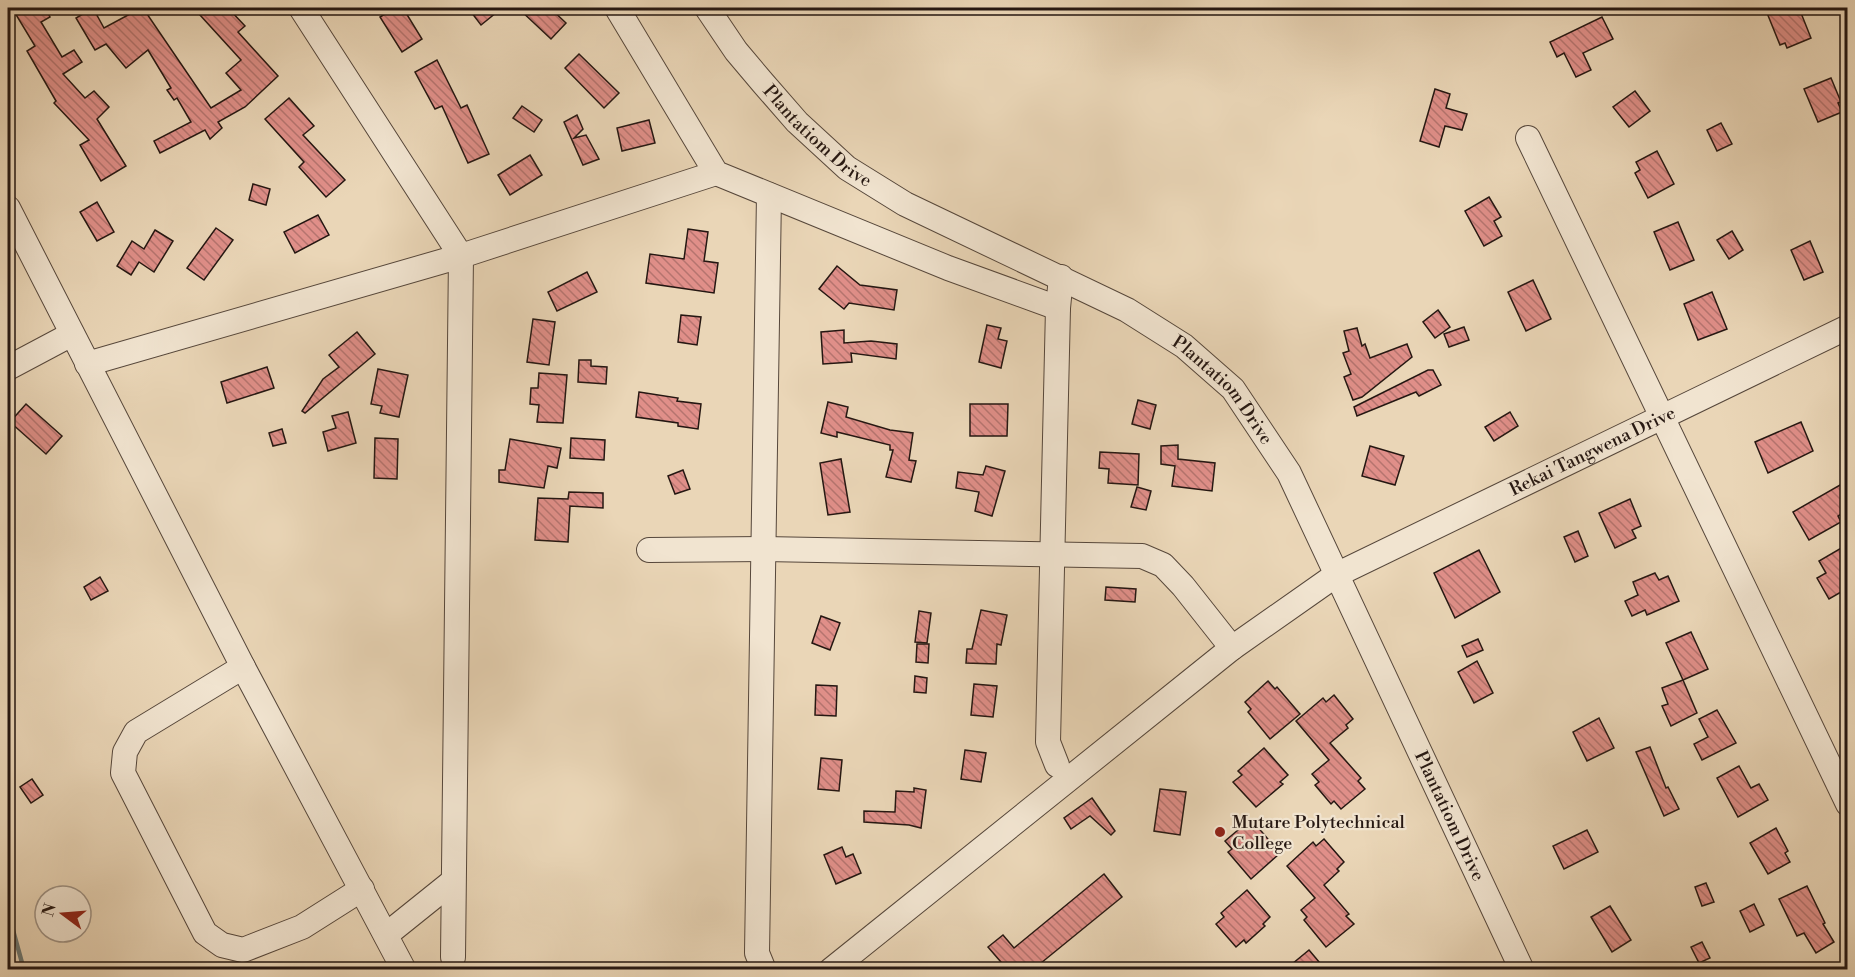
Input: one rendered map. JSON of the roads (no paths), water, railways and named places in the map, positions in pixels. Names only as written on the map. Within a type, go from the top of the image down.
[{"type":"street","points":[[301,8],[461,256],[452,882],[453,957]]},
{"type":"street","points":[[617,8],[716,173],[948,268],[1058,308]]},
{"type":"street","name":"Plantatiom Drive","points":[[707,8],[736,51],[797,122],[847,168],[905,204],[1127,310],[1184,346],[1233,389],[1289,473],[1522,969]]},
{"type":"street","points":[[1528,138],[1848,804]]},
{"type":"street","points":[[87,364],[461,256],[716,173]]},
{"type":"street","points":[[764,969],[757,953],[769,195]]},
{"type":"street","points":[[8,208],[243,667],[404,969]]},
{"type":"street","points":[[1058,765],[1048,742],[1058,308],[1061,277]]},
{"type":"street","name":"Rekai Tangwena Drive","points":[[831,969],[1232,648],[1336,575],[1848,327]]},
{"type":"street","points":[[8,368],[72,334]]},
{"type":"street","points":[[649,550],[764,549],[1142,556],[1163,565],[1183,586],[1232,648]]},
{"type":"street","points":[[243,667],[135,732],[125,752],[123,773],[205,933],[222,945],[243,950],[302,927],[362,889]]},
{"type":"street","points":[[386,935],[452,882]]},
{"type":"waterway","points":[[8,912],[24,970]]},
{"type":"place","name":"Mutare Polytechnical College","points":[[1220,832]]}]
